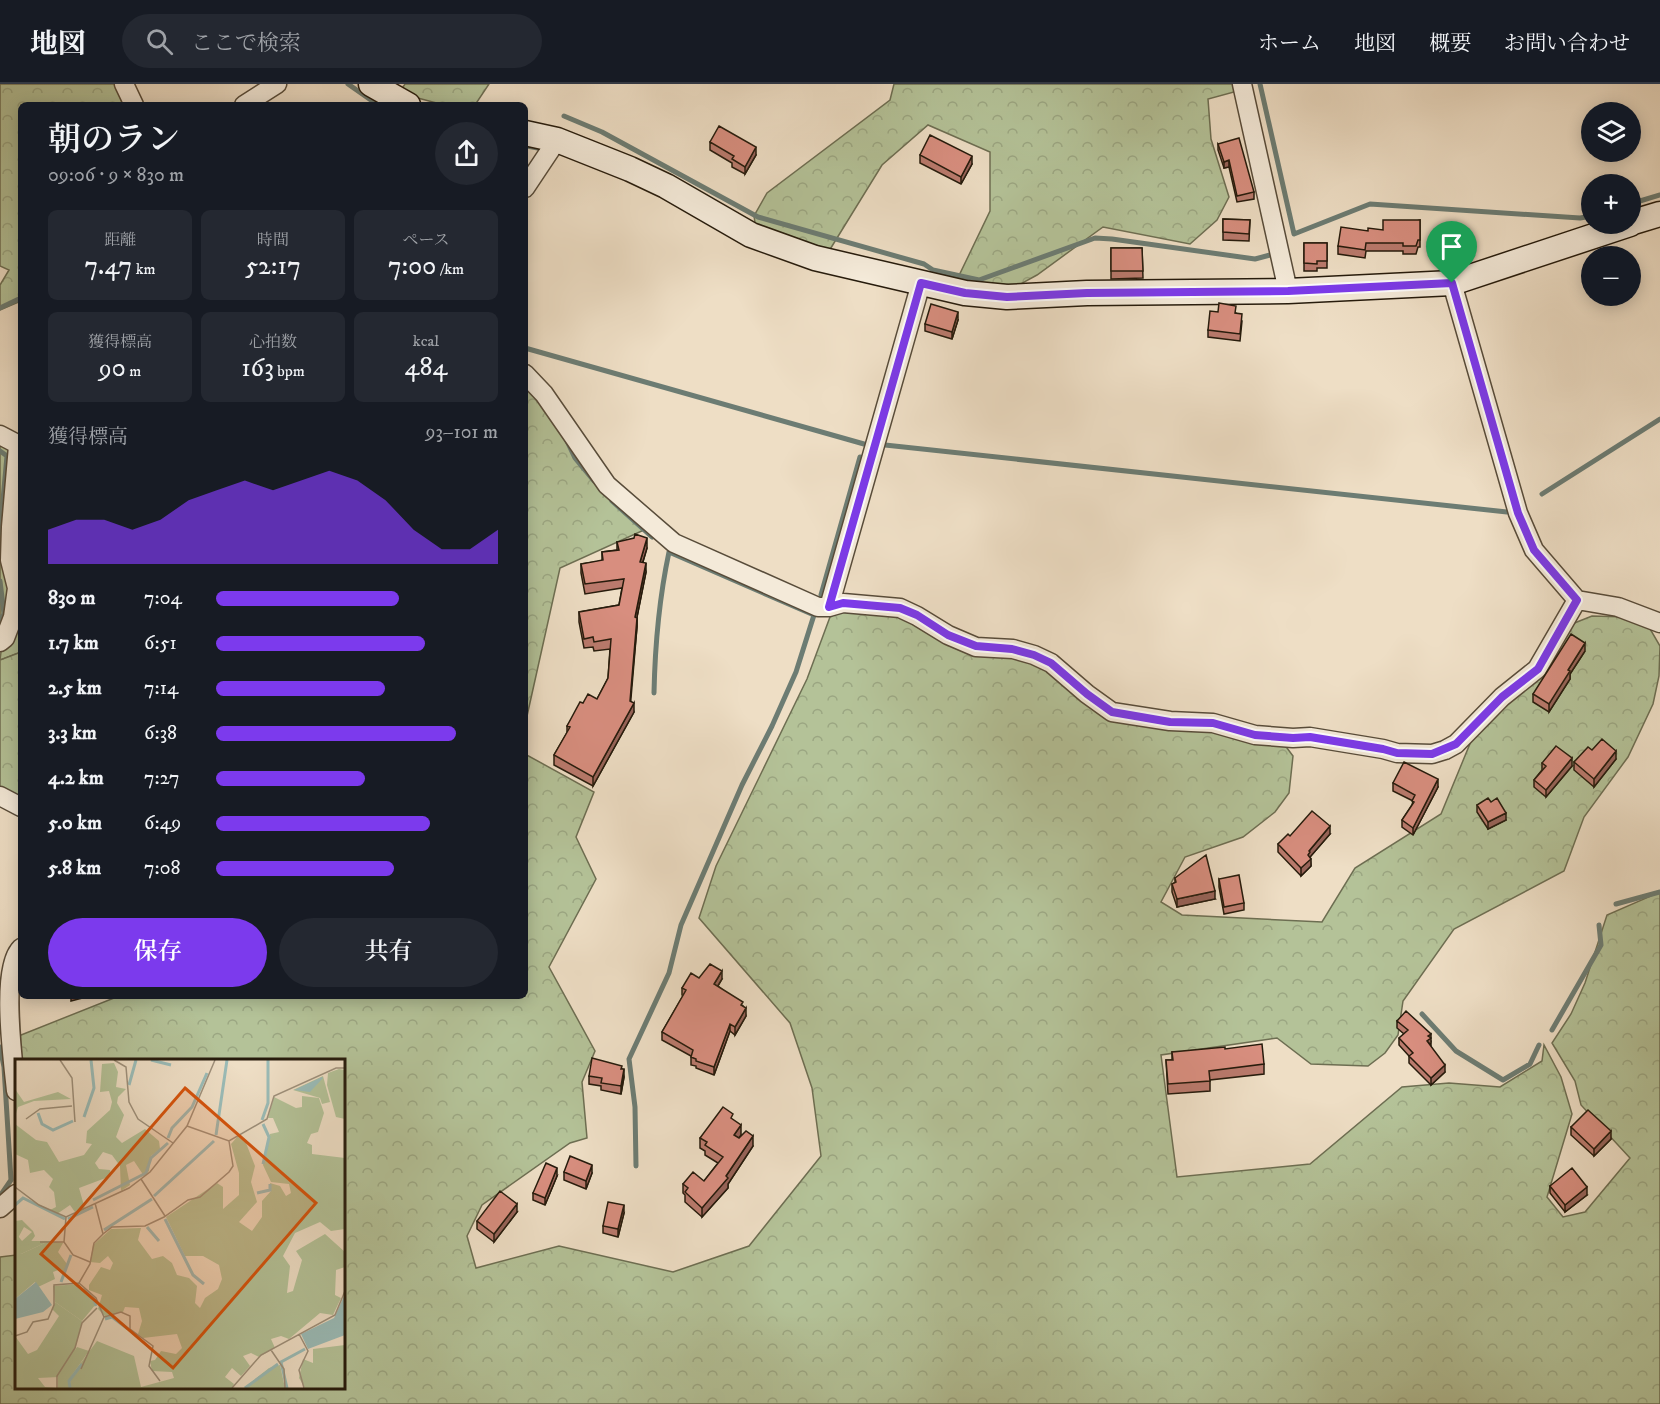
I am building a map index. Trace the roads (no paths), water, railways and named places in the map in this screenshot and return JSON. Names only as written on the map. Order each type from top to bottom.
[{"type":"street","points":[[124,84],[133,102]]},
{"type":"street","points":[[249,102],[277,84]]},
{"type":"street","points":[[371,84],[403,102]]},
{"type":"street","points":[[1242,84],[1288,291]]},
{"type":"street","points":[[528,134],[557,140],[630,169],[666,186],[751,235],[815,258],[965,293],[1007,297],[1087,293],[1288,291],[1452,283],[1597,234]]},
{"type":"street","points":[[528,184],[557,140]]},
{"type":"street","points":[[1641,220],[1660,214]]},
{"type":"street","points":[[829,607],[921,283]]},
{"type":"street","points":[[1452,283],[1518,513],[1534,550],[1577,600],[1618,607],[1660,623]]},
{"type":"street","points":[[528,378],[544,394],[607,485],[674,543],[818,607],[843,603],[900,608],[917,615],[948,635],[976,646],[1012,649],[1034,655],[1051,663],[1112,712],[1170,722],[1213,723],[1255,735],[1310,737],[1397,753],[1432,754],[1456,744],[1502,697],[1538,669],[1577,600]]},
{"type":"street","points":[[0,435],[18,445]]},
{"type":"street","points":[[0,642],[5,638],[13,617],[17,588],[10,560],[10,538],[18,464]]},
{"type":"street","points":[[0,796],[18,805]]},
{"type":"street","points":[[15,1083],[6,1010],[9,965],[18,951]]},
{"type":"street","points":[[0,1208],[15,1195]]},
{"type":"waterway","points":[[348,84],[374,102]]},
{"type":"waterway","points":[[1260,84],[1294,234],[1370,204],[1581,218]]},
{"type":"waterway","points":[[564,116],[602,132],[758,217],[924,264],[933,270],[979,280],[1095,238],[1255,259],[1270,255]]},
{"type":"waterway","points":[[528,146],[543,149],[541,152]]},
{"type":"waterway","points":[[1641,201],[1660,195]]},
{"type":"waterway","points":[[0,308],[18,299]]},
{"type":"waterway","points":[[528,349],[864,444]]},
{"type":"waterway","points":[[1542,494],[1660,419]]},
{"type":"waterway","points":[[567,441],[575,458],[594,481]]},
{"type":"waterway","points":[[885,445],[1507,512]]},
{"type":"waterway","points":[[0,451],[7,456],[0,533]]},
{"type":"waterway","points":[[821,595],[860,457]]},
{"type":"waterway","points":[[612,501],[652,537]]},
{"type":"waterway","points":[[636,1166],[635,1107],[629,1059],[669,973],[681,925],[742,785],[796,672],[814,615],[669,552],[658,622],[654,693]]},
{"type":"waterway","points":[[0,581],[4,614],[0,620]]},
{"type":"waterway","points":[[1616,904],[1660,892]]},
{"type":"waterway","points":[[1552,1030],[1601,945],[1599,925]]},
{"type":"waterway","points":[[1422,1014],[1456,1051],[1503,1080],[1530,1064],[1539,1045]]},
{"type":"waterway","points":[[0,1047],[4,1067],[11,1180],[0,1196]]}]
